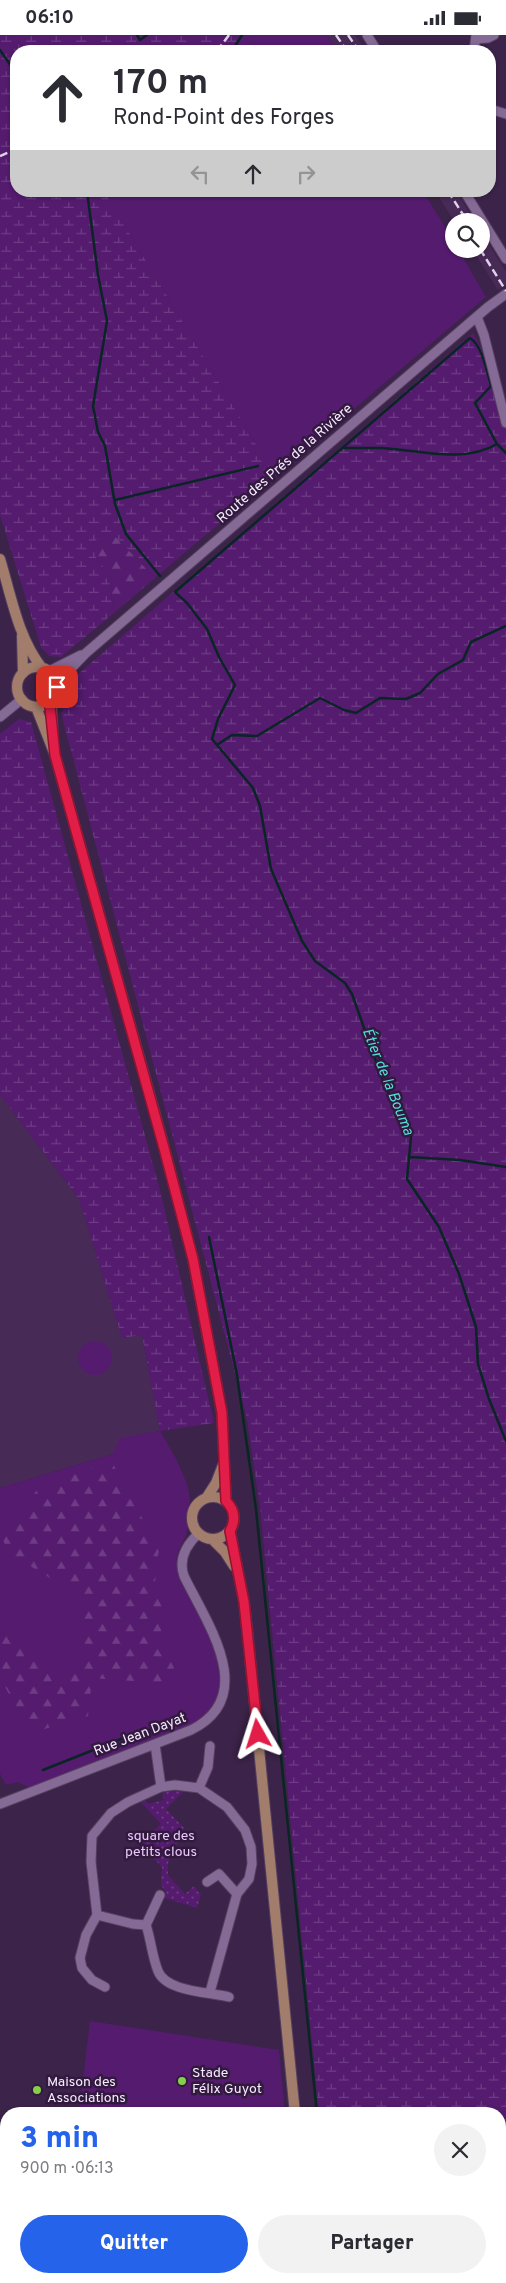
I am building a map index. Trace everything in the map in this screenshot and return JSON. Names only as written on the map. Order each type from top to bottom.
[{"type":"main road","points":[[0,559],[21,630],[35,659],[57,683],[57,691],[51,701],[44,706],[36,707],[22,699],[17,686],[23,673],[21,630]]},
{"type":"main road","points":[[23,673],[32,668],[45,669]]},
{"type":"main road","points":[[51,701],[55,755]]},
{"type":"main road","points":[[36,707],[55,755],[165,1150],[193,1259],[222,1413],[226,1501]]},
{"type":"main road","points":[[224,1464],[216,1483],[207,1497],[197,1503],[192,1513],[193,1523],[199,1533],[212,1539],[225,1552],[236,1569]]},
{"type":"main road","points":[[207,1497],[218,1497],[226,1501],[234,1513],[234,1522],[230,1531],[223,1537],[212,1539]]},
{"type":"main road","points":[[230,1531],[244,1602],[248,1637],[295,2107]]},
{"type":"street","points":[[476,37],[488,38],[494,35]]},
{"type":"street","points":[[468,197],[506,259]]},
{"type":"street","name":"Route des Prés de la Rivière","points":[[57,683],[86,653],[504,295]]},
{"type":"street","points":[[477,317],[484,335],[506,423]]},
{"type":"street","name":"Route des Prés de la Rivière","points":[[45,669],[86,653]]},
{"type":"street","points":[[0,717],[22,699]]},
{"type":"street","name":"Rue Jean Dayat","points":[[0,1804],[155,1744],[203,1723],[219,1705],[225,1688],[226,1675],[223,1658],[182,1571],[184,1553],[199,1533]]},
{"type":"street","points":[[155,1744],[161,1787]]},
{"type":"street","points":[[199,1788],[208,1767],[210,1746]]},
{"type":"street","points":[[105,1987],[92,1979],[82,1968],[80,1959],[86,1935],[97,1915],[91,1862],[92,1835],[111,1813],[128,1802],[161,1787],[176,1785],[199,1788],[227,1807],[245,1830],[251,1847],[252,1864],[249,1879],[237,1894],[210,1993]]},
{"type":"street","points":[[207,1882],[218,1874],[237,1894]]},
{"type":"street","points":[[160,1895],[146,1925],[158,1973],[171,1985],[190,1991],[229,1997]]},
{"type":"street","points":[[97,1915],[146,1925]]},
{"type":"shaded area","points":[[327,35],[355,35],[362,45],[334,45]]},
{"type":"shaded area","points":[[439,197],[460,197],[469,213],[449,213]]},
{"type":"shaded area","points":[[490,246],[506,272],[506,284],[498,290],[478,258],[490,258]]},
{"type":"shaded area","points":[[0,1095],[79,1199],[122,1338],[142,1335],[160,1431],[142,1435],[113,1454],[0,1488]]},
{"type":"green space","points":[[0,35],[252,35],[250,45],[10,45],[10,197],[108,197],[275,476],[155,578],[116,537],[104,535],[96,540],[96,557],[108,574],[114,613],[61,657],[49,656],[41,647],[0,515]]},
{"type":"green space","points":[[252,35],[327,35],[334,45],[250,45]]},
{"type":"green space","points":[[108,197],[427,197],[445,227],[445,258],[463,258],[486,297],[275,476]]},
{"type":"green space","points":[[473,333],[484,353],[506,430],[506,2107],[318,2107],[260,1508],[247,1419],[61,713],[74,691],[76,676]]},
{"type":"green space","points":[[104,535],[115,536],[155,578],[114,613],[108,574],[96,557],[96,540]]},
{"type":"green space","points":[[19,719],[31,722],[160,1190],[214,1423],[160,1431],[142,1335],[122,1338],[79,1199],[0,1095],[0,734]]},
{"type":"green space","points":[[95,1341],[107,1346],[112,1358],[107,1370],[95,1375],[83,1370],[78,1358],[83,1346]]},
{"type":"green space","points":[[160,1431],[181,1470],[190,1497],[187,1531],[177,1554],[177,1563],[181,1580],[218,1653],[222,1672],[221,1690],[213,1707],[193,1725],[30,1788],[18,1782],[6,1785],[0,1774],[0,1488],[113,1454],[120,1438]]},
{"type":"green space","points":[[112,1462],[159,1549],[154,1590],[163,1609],[160,1640],[174,1668],[162,1683],[92,1678],[88,1716],[31,1733],[0,1678],[0,1623],[59,1680],[85,1660],[83,1598],[9,1553],[1,1536],[40,1486]]},
{"type":"green space","name":"square des petits clous","points":[[184,1791],[166,1809],[184,1828],[168,1863],[168,1875],[185,1894],[194,1886],[201,1895],[197,1908],[165,1898],[166,1892],[161,1885],[162,1867],[140,1844],[161,1824],[140,1801],[145,1800],[147,1804],[164,1800],[162,1793]]},
{"type":"green space","name":"Stade Félix Guyot","points":[[90,2021],[279,2050],[284,2107],[80,2107]]},
{"type":"waterway","points":[[137,35],[140,40],[147,35]]},
{"type":"waterway","points":[[236,45],[242,35]]},
{"type":"waterway","name":"Étier de la Bouma","points":[[0,50],[10,64]]},
{"type":"waterway","name":"Étier de la Bouma","points":[[88,197],[98,275],[107,321],[93,406],[98,432],[105,446],[115,504],[126,534],[160,576]]},
{"type":"waterway","name":"Étier de la Bouma","points":[[506,453],[497,444],[475,403],[491,386],[478,346],[470,338],[175,592],[187,603],[207,629],[219,657],[235,685],[218,719],[212,739],[253,788],[260,806],[271,869],[302,941],[315,961],[345,983],[352,994],[384,1084],[411,1137],[407,1179],[439,1227],[459,1274],[476,1327],[478,1364],[489,1399],[506,1441]]},
{"type":"waterway","points":[[343,448],[382,448],[455,455],[484,450],[497,444]]},
{"type":"waterway","points":[[115,500],[258,466]]},
{"type":"waterway","points":[[217,745],[232,735],[257,736],[320,698],[344,710],[356,713],[380,698],[406,699],[420,693],[438,674],[463,660],[471,642],[506,626]]},
{"type":"waterway","points":[[410,1157],[460,1160],[506,1167]]},
{"type":"waterway","points":[[209,1237],[237,1375],[256,1509],[316,2107]]},
{"type":"waterway","points":[[43,1770],[126,1737],[177,1722]]},
{"type":"railway","points":[[222,45],[229,35]]},
{"type":"railway","points":[[336,35],[343,45]]},
{"type":"railway","points":[[348,35],[355,45]]},
{"type":"railway","points":[[0,156],[10,152]]},
{"type":"railway","points":[[452,197],[462,213]]},
{"type":"railway","points":[[486,258],[506,291]]},
{"type":"place","name":"Stade Félix Guyot","points":[[182,2081]]},
{"type":"place","name":"Maison des Associations","points":[[37,2090]]},
{"type":"route","points":[[57,687],[56,695],[51,701],[50,707],[55,755],[177,1195],[193,1259],[209,1338],[222,1413],[226,1501],[234,1513],[234,1522],[230,1531],[244,1602],[258,1734]]}]
